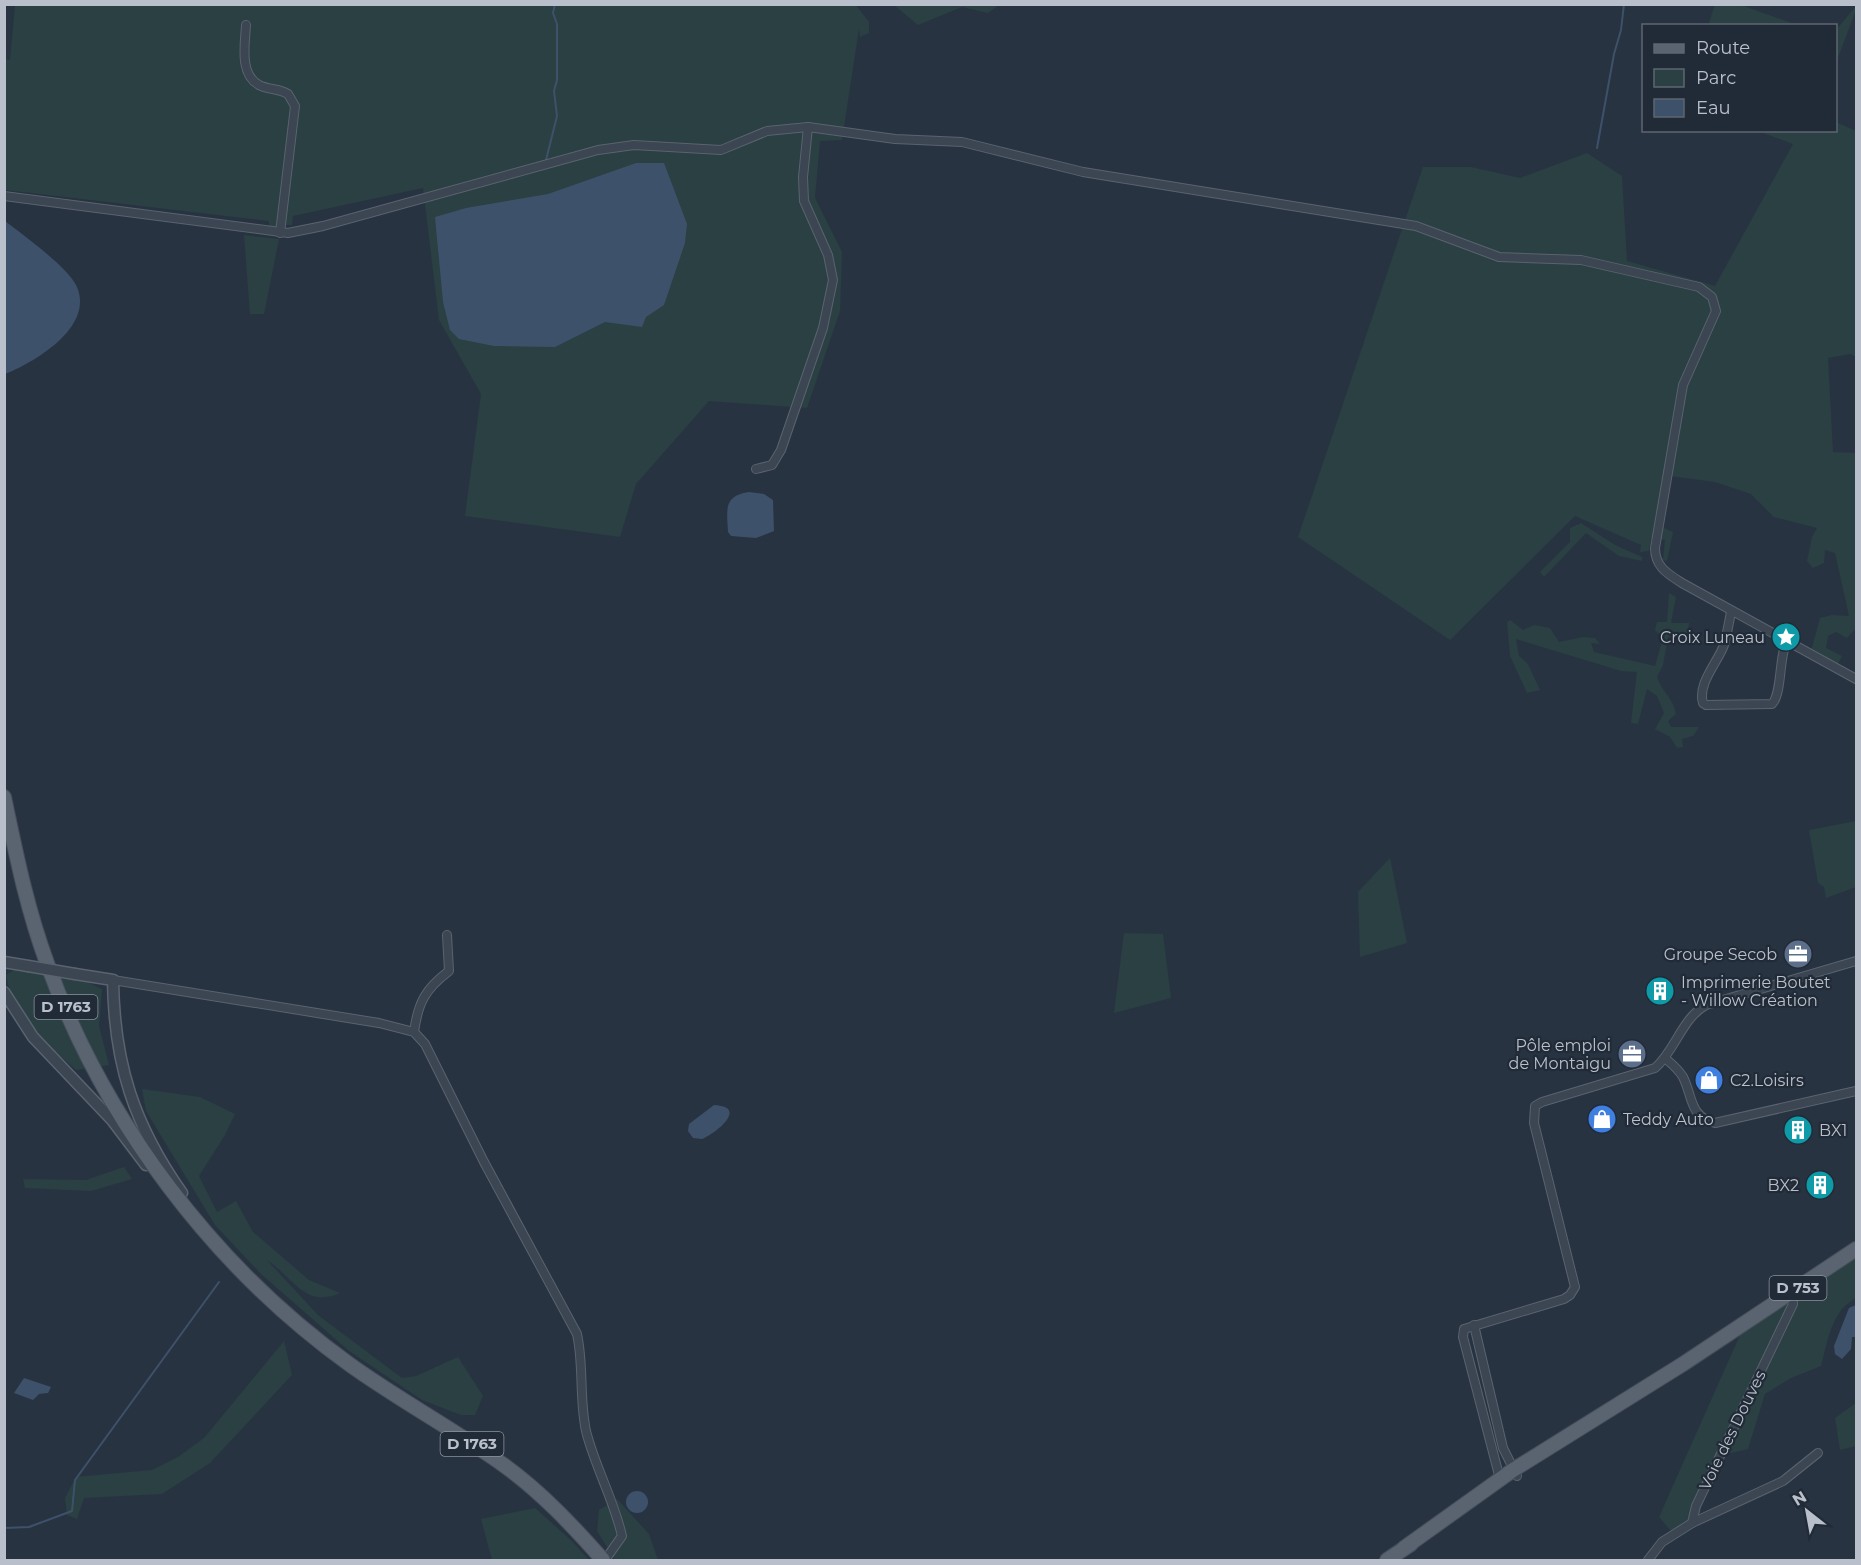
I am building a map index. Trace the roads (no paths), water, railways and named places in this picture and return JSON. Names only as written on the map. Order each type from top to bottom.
[{"type":"main road","name":"D 1763","points":[[4,797],[20,876],[52,976],[105,1087],[144,1151],[176,1196],[240,1270],[325,1346],[394,1395],[505,1466],[544,1497],[604,1560]]},
{"type":"main road","name":"D 753","points":[[1404,1548],[1792,1288],[1857,1241]]},
{"type":"main road","name":"D 753","points":[[1792,1288],[1857,1249]]},
{"type":"main road","name":"D 753","points":[[1387,1560],[1500,1479],[1515,1473]]},
{"type":"street","points":[[246,26],[244,52],[250,75],[257,84],[288,94],[295,106],[280,233]]},
{"type":"street","points":[[756,469],[772,465],[782,450],[824,328],[834,280],[828,255],[804,201],[803,177],[808,127]]},
{"type":"street","points":[[4,196],[280,233],[323,226],[546,164],[624,145],[721,150],[767,131],[808,127],[895,139],[962,142],[1083,172],[1416,225],[1499,257],[1581,260],[1699,287],[1712,297],[1716,311],[1683,386],[1655,554],[1658,564],[1672,577],[1731,612],[1857,679]]},
{"type":"street","points":[[1731,612],[1724,645],[1711,668],[1702,693],[1703,703],[1706,705],[1772,704],[1777,696],[1782,651],[1786,643]]},
{"type":"street","points":[[414,1032],[420,1001],[429,988],[449,971],[447,935]]},
{"type":"street","points":[[1500,1479],[1463,1337],[1464,1329],[1564,1299],[1575,1287],[1534,1123],[1535,1106],[1648,1071],[1666,1059],[1698,1009],[1857,961]]},
{"type":"street","points":[[4,962],[379,1023],[414,1032],[428,1049],[484,1161],[573,1324],[581,1350],[581,1403],[587,1434],[617,1512],[622,1536],[604,1560]]},
{"type":"street","points":[[113,980],[117,1043],[124,1078],[144,1133],[186,1200],[188,1210]]},
{"type":"street","points":[[4,992],[33,1037],[112,1120],[167,1192],[176,1196]]},
{"type":"street","points":[[1666,1059],[1682,1075],[1694,1110],[1703,1118],[1715,1123],[1857,1090]]},
{"type":"street","name":"Voie des Douves","points":[[1692,1523],[1696,1506],[1792,1304],[1792,1288]]},
{"type":"street","points":[[1474,1325],[1503,1448],[1515,1473]]},
{"type":"street","points":[[1648,1560],[1662,1542],[1692,1523],[1774,1486],[1799,1470],[1818,1453]]},
{"type":"water","points":[[636,163],[664,163],[687,224],[685,243],[664,305],[646,317],[642,327],[605,322],[555,347],[494,346],[459,339],[450,330],[443,302],[435,217],[466,208],[548,194]]},
{"type":"water","points":[[5,221],[65,271],[77,287],[80,302],[77,316],[70,329],[59,341],[31,361],[5,374]]},
{"type":"water","points":[[749,492],[764,494],[773,500],[774,531],[756,538],[731,536],[728,532],[728,505],[735,497]]},
{"type":"water","points":[[714,1105],[729,1110],[726,1120],[708,1136],[702,1139],[693,1138],[688,1131],[689,1124]]},
{"type":"water","points":[[1856,1305],[1856,1337],[1852,1337],[1851,1349],[1842,1359],[1835,1354],[1834,1346],[1849,1308]]},
{"type":"water","points":[[24,1378],[51,1387],[48,1393],[39,1394],[33,1400],[14,1393]]},
{"type":"water","points":[[637,1491],[645,1494],[648,1502],[645,1510],[637,1513],[629,1510],[626,1502],[629,1494]]},
{"type":"waterway","points":[[546,160],[557,116],[554,91],[557,80],[557,24],[553,13],[555,4]]},
{"type":"waterway","points":[[1597,148],[1614,54],[1621,30],[1624,4]]},
{"type":"waterway","points":[[4,1528],[29,1527],[72,1511],[75,1480],[219,1282]]},
{"type":"place","name":"Croix Luneau","points":[[1786,637]]},
{"type":"place","name":"Groupe Secob","points":[[1798,954]]},
{"type":"place","name":"Imprimerie Boutet - Willow Création","points":[[1660,991]]},
{"type":"place","name":"Pôle emploi de Montaigu","points":[[1632,1054]]},
{"type":"place","name":"C2.Loisirs","points":[[1709,1080]]},
{"type":"place","name":"Teddy Auto","points":[[1602,1119]]},
{"type":"place","name":"BX1","points":[[1798,1130]]},
{"type":"place","name":"BX2","points":[[1820,1185]]}]
